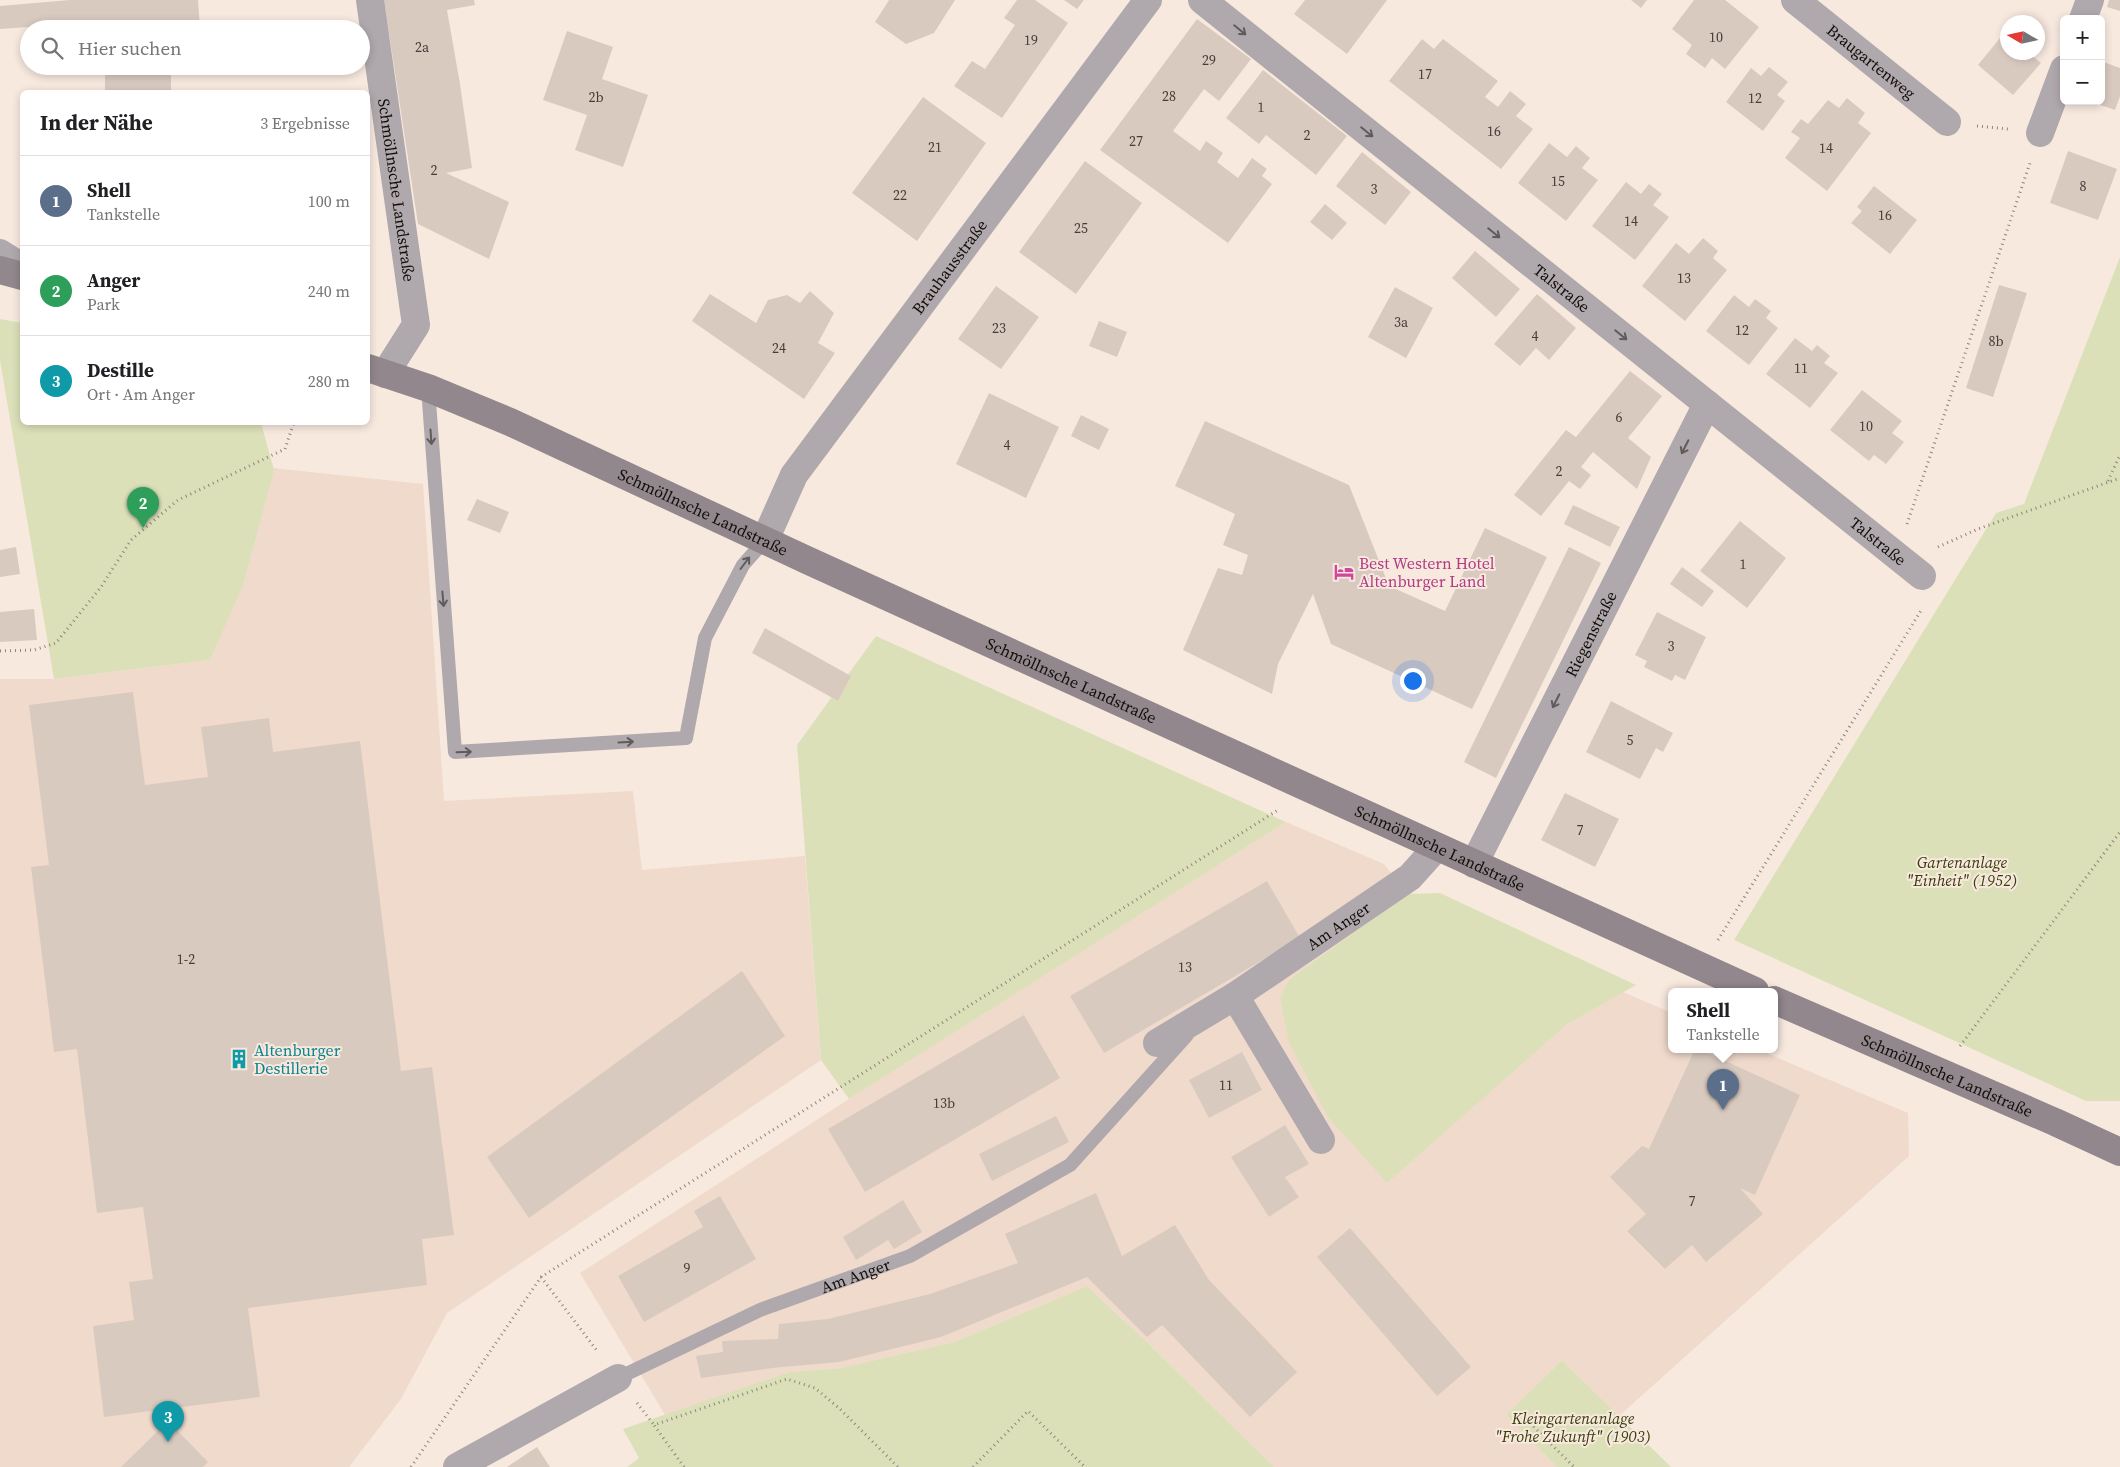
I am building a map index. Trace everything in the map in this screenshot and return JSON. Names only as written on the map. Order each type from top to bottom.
[{"type":"main road","points":[[0,270],[20,275]]},
{"type":"main road","name":"Schmöllnsche Landstraße","points":[[376,371],[428,388],[510,422],[1748,988]]},
{"type":"main road","name":"Schmöllnsche Landstraße","points":[[1778,1002],[2120,1152]]},
{"type":"street","name":"Schmöllnsche Landstraße","points":[[370,0],[416,324],[376,371]]},
{"type":"street","name":"Brauhausstraße","points":[[765,540],[794,474],[1148,0]]},
{"type":"street","name":"Talstraße","points":[[1202,0],[1922,576]]},
{"type":"street","name":"Braugartenweg","points":[[1795,0],[1947,122]]},
{"type":"street","points":[[2084,15],[2090,0]]},
{"type":"street","points":[[2040,133],[2060,80]]},
{"type":"street","points":[[0,253],[20,266]]},
{"type":"street","name":"Riegenstraße","points":[[1474,864],[1707,404]]},
{"type":"street","name":"Am Anger","points":[[1157,1043],[1235,996],[1410,877],[1437,847]]},
{"type":"street","points":[[1235,996],[1321,1140]]},
{"type":"street","name":"Am Anger","points":[[458,1467],[618,1378]]},
{"type":"lane","points":[[428,388],[456,752],[686,738],[705,638],[743,565],[765,540]]},
{"type":"lane","name":"Am Anger","points":[[618,1378],[760,1310],[910,1256],[1070,1165],[1204,1015]]},
{"type":"path","points":[[1947,122],[2040,133]]},
{"type":"path","points":[[0,651],[34,650],[56,643],[101,587],[131,540],[178,500],[285,449],[293,425]]},
{"type":"path","points":[[2107,482],[2120,455]]},
{"type":"path","points":[[1922,576],[1939,545],[2120,478]]},
{"type":"path","points":[[411,1467],[541,1277],[1311,789]]},
{"type":"path","points":[[1941,1072],[2120,832]]},
{"type":"path","points":[[541,1277],[618,1378]]},
{"type":"path","points":[[684,1467],[654,1425],[786,1379],[815,1388],[840,1409],[898,1467]]},
{"type":"path","points":[[973,1467],[1028,1411],[1085,1467]]},
{"type":"path","points":[[1530,1423],[1574,1467]]},
{"type":"shaded area","points":[[273,468],[423,484],[444,801],[633,791],[642,870],[805,856],[821,1060],[447,1313],[401,1399],[349,1467],[0,1467],[0,679],[54,679],[210,660]]},
{"type":"shaded area","points":[[1286,822],[1384,864],[1407,894],[1566,1025],[1623,992],[1668,1011],[1668,1053],[1766,1053],[1908,1113],[1909,1156],[1619,1416],[1562,1360],[1506,1415],[1557,1467],[1274,1467],[1087,1286],[954,1342],[840,1368],[789,1372],[665,1415],[580,1273],[990,1008]]},
{"type":"green space","name":"Gartenanlage \"Einheit\" (1952)","points":[[2120,257],[2120,1101],[2086,1101],[1734,940],[1996,513],[2024,504]]},
{"type":"green space","points":[[0,319],[20,323],[20,425],[262,425],[274,470],[243,585],[210,660],[54,679],[0,360]]},
{"type":"green space","points":[[876,636],[1286,822],[849,1099],[821,1060],[797,745]]},
{"type":"green space","points":[[1440,893],[1636,985],[1566,1025],[1387,1183],[1328,1117],[1289,1043],[1280,998],[1289,980],[1407,894]]},
{"type":"green space","points":[[1087,1286],[1274,1467],[627,1467],[639,1458],[623,1429],[789,1372],[840,1368],[954,1342]]},
{"type":"green space","name":"Kleingartenanlage \"Frohe Zukunft\" (1903)","points":[[1562,1360],[1671,1467],[1557,1467],[1506,1415]]},
{"type":"building","points":[[70,0],[198,0],[199,20],[20,20],[20,28],[0,29],[0,6]]},
{"type":"building","points":[[384,0],[474,0],[475,5],[447,10],[472,168],[446,173],[509,202],[489,259],[418,224]]},
{"type":"building","points":[[889,0],[955,0],[934,33],[906,44],[875,22]]},
{"type":"building","points":[[1017,0],[1035,0],[1068,23],[1002,118],[954,86],[972,61],[985,69],[1015,25],[1004,18]]},
{"type":"building","points":[[1064,0],[1084,0],[1077,9]]},
{"type":"building","points":[[1305,0],[1387,0],[1347,54],[1294,14]]},
{"type":"building","points":[[1631,0],[1647,0],[1641,8]]},
{"type":"building","points":[[1694,0],[1725,0],[1759,27],[1725,69],[1712,58],[1705,68],[1686,54],[1692,45],[1672,29]]},
{"type":"building","points":[[2109,0],[2120,0],[2120,11],[2107,7]]},
{"type":"building","points":[[1197,19],[1251,59],[1219,101],[1204,89],[1173,131],[1200,151],[1206,141],[1223,153],[1217,162],[1238,178],[1252,158],[1267,169],[1262,176],[1272,184],[1228,243],[1100,150]]},
{"type":"building","points":[[567,31],[613,47],[602,79],[648,95],[623,167],[575,150],[587,115],[543,100]]},
{"type":"building","points":[[2000,38],[2000,60],[2037,60],[2041,63],[2013,95],[1978,65]]},
{"type":"building","points":[[1422,39],[1434,49],[1443,39],[1498,81],[1485,97],[1498,107],[1510,91],[1526,104],[1516,116],[1533,129],[1501,169],[1389,81]]},
{"type":"building","points":[[2105,62],[2120,68],[2120,96],[2115,110],[2101,105],[2105,105]]},
{"type":"building","points":[[1769,67],[1788,82],[1777,95],[1785,101],[1763,131],[1726,102],[1751,68],[1761,76]]},
{"type":"building","points":[[1263,70],[1347,136],[1316,175],[1266,135],[1259,144],[1226,118]]},
{"type":"building","points":[[105,75],[171,75],[171,90],[105,90]]},
{"type":"building","points":[[923,97],[986,143],[917,241],[852,193]]},
{"type":"building","points":[[1847,98],[1865,113],[1858,123],[1871,133],[1827,191],[1785,158],[1800,138],[1791,132],[1801,119],[1808,124],[1828,100],[1839,108]]},
{"type":"building","points":[[1549,143],[1567,157],[1576,146],[1590,158],[1582,168],[1598,180],[1566,221],[1518,183]]},
{"type":"building","points":[[2068,151],[2117,169],[2098,220],[2050,203]]},
{"type":"building","points":[[1362,152],[1411,192],[1385,225],[1336,186]]},
{"type":"building","points":[[1085,161],[1142,203],[1076,294],[1019,252]]},
{"type":"building","points":[[1626,182],[1641,194],[1649,184],[1662,194],[1653,205],[1669,217],[1635,260],[1592,226]]},
{"type":"building","points":[[1874,186],[1917,220],[1890,254],[1851,223],[1862,211],[1857,207]]},
{"type":"building","points":[[1325,204],[1347,223],[1332,240],[1310,222]]},
{"type":"building","points":[[1703,238],[1718,251],[1713,258],[1727,270],[1685,321],[1642,286],[1676,243],[1689,254]]},
{"type":"building","points":[[1475,251],[1520,289],[1496,317],[1452,278]]},
{"type":"building","points":[[1999,285],[2027,293],[1993,397],[1966,388]]},
{"type":"building","points":[[996,286],[1039,317],[1001,369],[958,339]]},
{"type":"building","points":[[1395,287],[1433,308],[1406,358],[1368,337]]},
{"type":"building","points":[[810,291],[834,313],[818,343],[835,353],[804,399],[692,321],[710,294],[756,323],[768,300],[787,295],[800,303]]},
{"type":"building","points":[[1537,294],[1576,328],[1549,360],[1536,348],[1520,366],[1494,344]]},
{"type":"building","points":[[1734,295],[1749,307],[1755,299],[1771,311],[1766,318],[1778,328],[1749,365],[1706,331]]},
{"type":"building","points":[[1099,321],[1127,332],[1117,357],[1089,346]]},
{"type":"building","points":[[1795,338],[1812,351],[1817,345],[1830,356],[1824,363],[1838,373],[1810,408],[1766,374]]},
{"type":"building","points":[[1630,371],[1662,396],[1628,438],[1651,457],[1637,489],[1593,452],[1581,467],[1591,475],[1580,489],[1569,481],[1541,516],[1514,495],[1566,430],[1576,437]]},
{"type":"building","points":[[1862,390],[1902,421],[1892,433],[1904,442],[1886,464],[1874,455],[1869,461],[1830,430]]},
{"type":"building","points":[[989,393],[1059,427],[1026,498],[956,464]]},
{"type":"building","points":[[1081,415],[1109,429],[1099,450],[1071,436]]},
{"type":"building","name":"Best Western Hotel Altenburger Land","points":[[1205,421],[1349,485],[1389,586],[1445,611],[1485,528],[1547,557],[1472,709],[1331,644],[1313,594],[1278,664],[1272,694],[1183,650],[1218,568],[1242,575],[1248,555],[1223,545],[1235,514],[1175,486]]},
{"type":"building","points":[[477,499],[509,512],[500,533],[467,520]]},
{"type":"building","points":[[1573,505],[1620,527],[1610,547],[1564,524]]},
{"type":"building","points":[[1740,521],[1786,558],[1747,608],[1700,571]]},
{"type":"building","points":[[16,547],[20,574],[0,577],[0,550]]},
{"type":"building","points":[[1569,547],[1601,563],[1496,778],[1464,762]]},
{"type":"building","points":[[1682,567],[1714,591],[1702,607],[1670,584]]},
{"type":"building","points":[[34,609],[37,640],[0,642],[0,612]]},
{"type":"building","points":[[1657,612],[1706,637],[1685,680],[1675,675],[1672,681],[1644,667],[1647,661],[1635,655]]},
{"type":"building","points":[[765,628],[851,676],[838,701],[752,653]]},
{"type":"building","name":"Altenburger Destillerie","points":[[133,692],[145,785],[208,777],[201,727],[269,718],[273,752],[360,741],[401,1071],[432,1067],[454,1235],[422,1239],[427,1285],[248,1308],[260,1397],[104,1417],[93,1326],[134,1320],[129,1282],[153,1279],[143,1207],[97,1213],[77,1049],[54,1052],[31,867],[49,865],[29,705]]},
{"type":"building","points":[[1611,701],[1673,733],[1663,752],[1656,748],[1640,779],[1586,752]]},
{"type":"building","points":[[1565,793],[1619,819],[1595,867],[1541,840]]},
{"type":"building","points":[[1267,881],[1300,938],[1104,1053],[1070,996]]},
{"type":"building","points":[[742,971],[785,1036],[529,1218],[487,1157]]},
{"type":"building","points":[[1024,1015],[1060,1078],[865,1192],[828,1129]]},
{"type":"building","points":[[1242,1052],[1262,1090],[1209,1118],[1189,1080]]},
{"type":"building","points":[[1693,1053],[1708,1053],[1800,1095],[1755,1195],[1740,1188],[1763,1214],[1706,1262],[1692,1245],[1665,1269],[1627,1231],[1646,1214],[1610,1177],[1642,1146],[1649,1149]]},
{"type":"building","points":[[1056,1116],[1069,1142],[992,1181],[979,1154]]},
{"type":"building","points":[[1285,1125],[1309,1164],[1285,1177],[1299,1197],[1269,1217],[1231,1157]]},
{"type":"building","points":[[1096,1193],[1122,1256],[1175,1225],[1209,1280],[1297,1372],[1250,1417],[1162,1325],[1147,1337],[1087,1277],[941,1337],[839,1362],[772,1368],[701,1378],[696,1356],[723,1352],[722,1341],[778,1339],[779,1324],[828,1319],[930,1294],[1018,1263],[1005,1234]]},
{"type":"building","points":[[720,1196],[756,1259],[644,1322],[618,1276],[703,1227],[694,1211]]},
{"type":"building","points":[[903,1200],[922,1232],[894,1249],[888,1240],[856,1260],[843,1237]]},
{"type":"building","points":[[1350,1228],[1471,1367],[1437,1396],[1317,1257]]},
{"type":"building","points":[[168,1421],[208,1462],[203,1467],[121,1467]]},
{"type":"building","points":[[537,1447],[550,1467],[507,1467]]},
{"type":"place","name":"Anger","points":[[143,528]]},
{"type":"place","name":"Best Western Hotel Altenburger Land","points":[[1344,572]]},
{"type":"place","name":"Altenburger Destillerie","points":[[239,1059]]},
{"type":"place","name":"Shell","points":[[1723,1110]]},
{"type":"place","name":"Destille","points":[[168,1442]]}]
